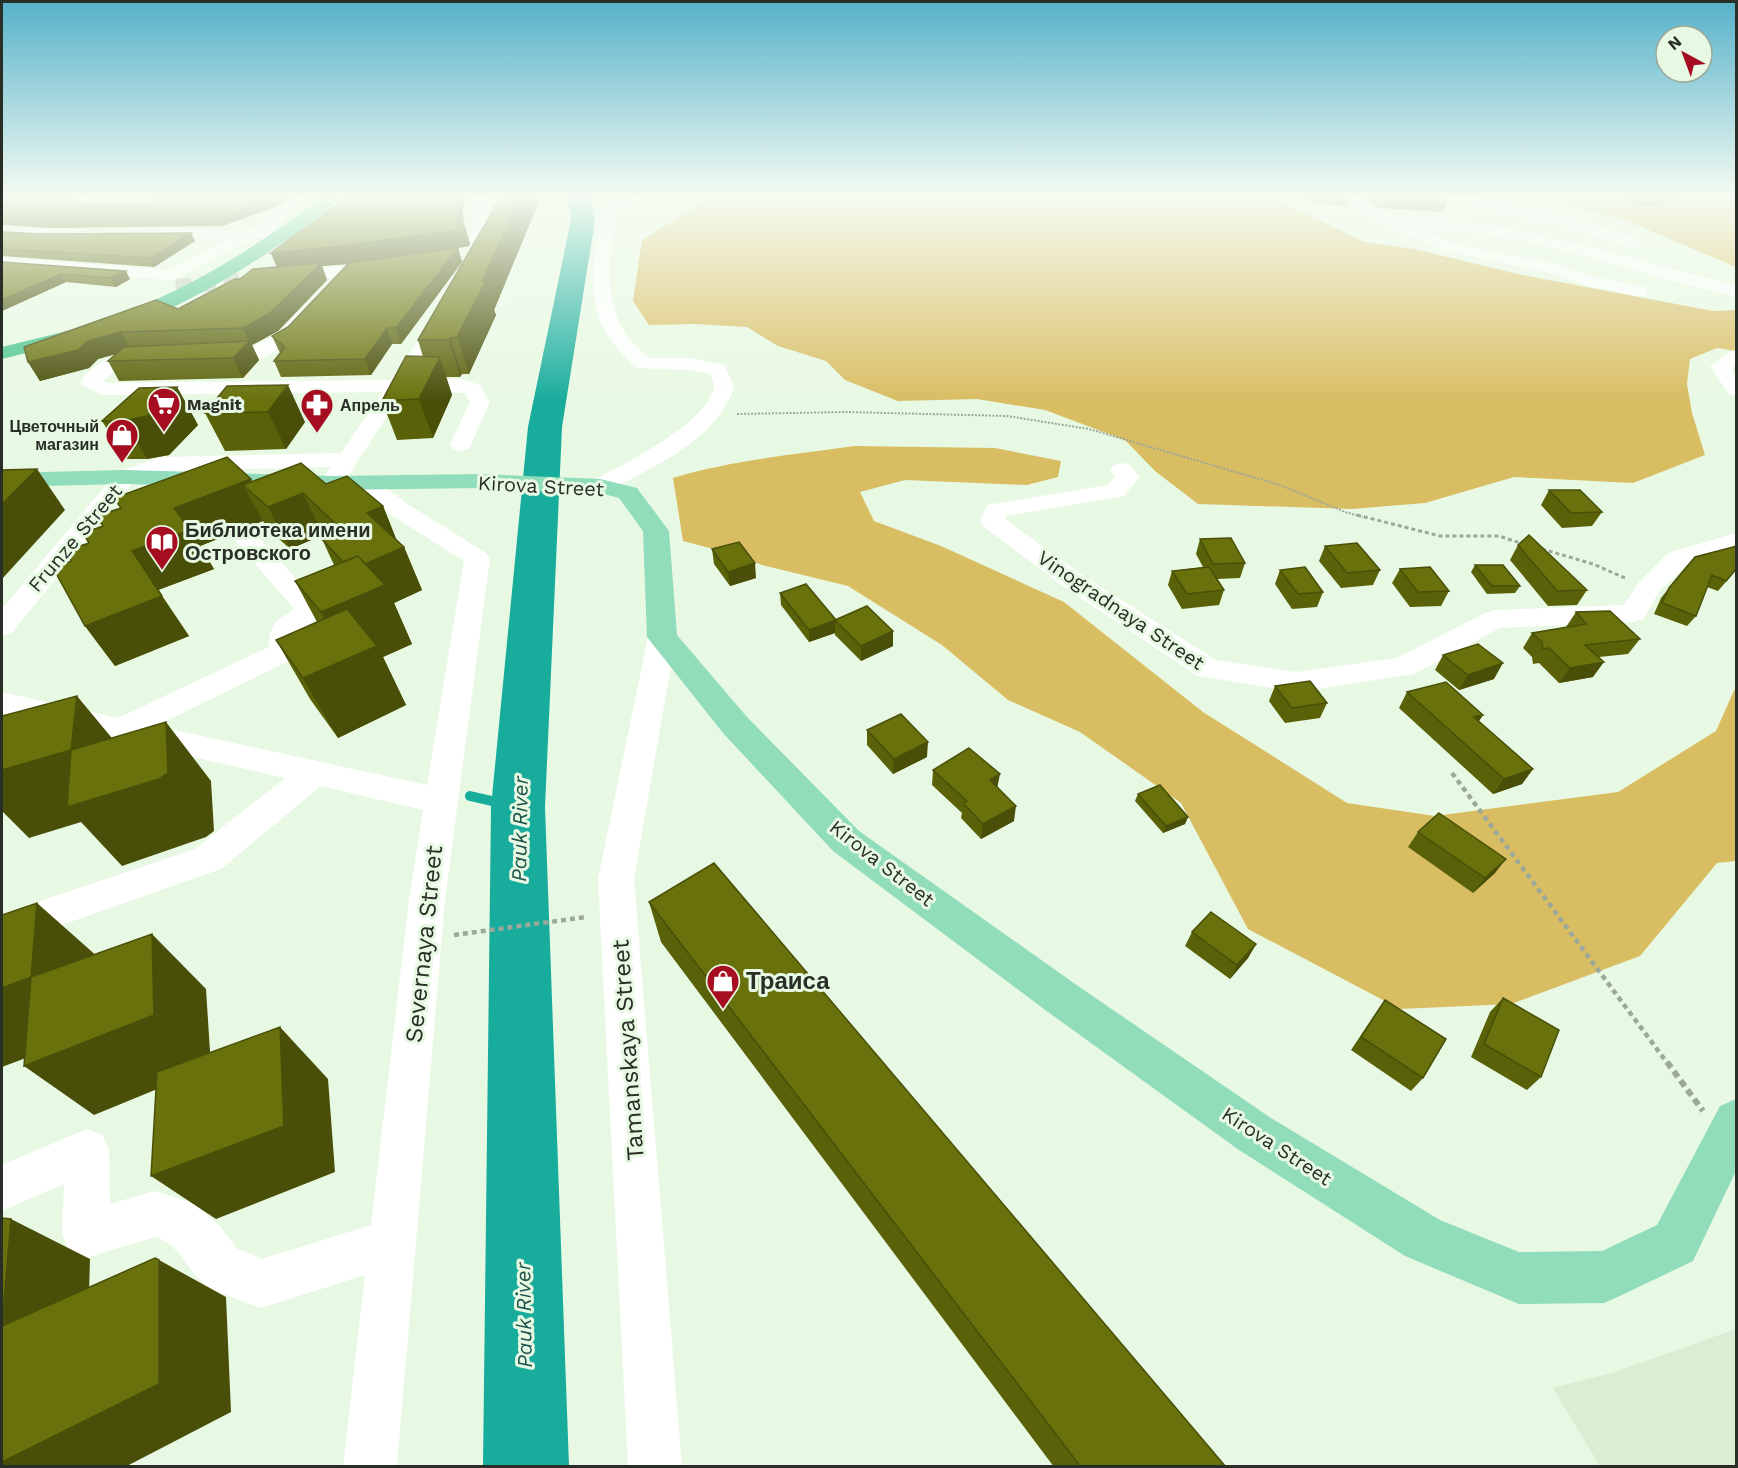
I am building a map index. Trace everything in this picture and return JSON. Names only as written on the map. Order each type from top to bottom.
[{"type":"highway","points":[[102,326],[196,289],[241,264]]},
{"type":"highway","points":[[2,353],[82,332]]},
{"type":"main road","name":"Kirova Street","points":[[2,480],[348,475],[600,486],[628,493],[656,531],[662,637],[735,725],[846,841],[1063,999],[1255,1134],[1423,1238],[1519,1278],[1605,1276],[1675,1243],[1731,1133]]},
{"type":"street","points":[[18,264],[174,281],[199,264]]},
{"type":"street","points":[[267,278],[348,271],[393,264]]},
{"type":"street","points":[[463,282],[472,264]]},
{"type":"street","points":[[600,486],[665,450],[692,429],[718,404],[724,386],[717,369],[690,364],[644,364],[631,352],[609,322],[603,264]]},
{"type":"street","points":[[1528,264],[1555,269],[1590,281],[1639,291]]},
{"type":"street","points":[[1634,264],[1737,291]]},
{"type":"street","points":[[1685,264],[1737,284]]},
{"type":"street","points":[[333,287],[348,271]]},
{"type":"street","points":[[348,475],[397,386],[452,301]]},
{"type":"street","points":[[200,356],[256,354],[286,337],[317,304]]},
{"type":"street","points":[[177,356],[132,358],[106,365],[90,382],[104,389],[461,385],[473,389],[480,402],[461,444]]},
{"type":"street","points":[[1737,356],[1720,367],[1737,390]]},
{"type":"street","name":"Vinogradnaya Street","points":[[1122,470],[1127,477],[1116,491],[996,510],[992,521],[1073,581],[1208,669],[1297,682],[1404,667],[1495,619],[1633,613],[1648,588],[1677,559],[1737,541]]},
{"type":"street","name":"Severnaya Street","points":[[348,475],[477,558],[427,900],[370,1467]]},
{"type":"street","name":"Frunze Street","points":[[4,621],[125,477]]},
{"type":"street","points":[[120,730],[283,652],[284,629],[310,610],[247,539]]},
{"type":"street","name":"Tamanskaya Street","points":[[655,1467],[616,879],[662,637]]},
{"type":"street","points":[[2,703],[441,801]]},
{"type":"street","points":[[2,930],[208,859],[315,773]]},
{"type":"street","points":[[2,1188],[87,1151],[86,1234],[155,1214],[177,1221],[202,1243],[219,1265],[261,1284],[393,1242]]},
{"type":"path","points":[[734,414],[847,412],[1007,416],[1089,429],[1280,485],[1345,512],[1440,536],[1499,536],[1593,564],[1648,588]]},
{"type":"path","points":[[1452,773],[1731,1133]]},
{"type":"path","points":[[450,936],[592,916]]},
{"type":"shaded area","points":[[639,264],[1474,264],[1713,311],[1736,310],[1736,351],[1717,348],[1690,359],[1687,384],[1692,413],[1705,455],[1633,483],[1514,477],[1425,503],[1352,509],[1198,504],[1155,471],[1125,440],[1045,410],[977,399],[898,401],[845,380],[826,361],[778,346],[747,327],[695,324],[649,325],[633,301]]},
{"type":"shaded area","points":[[854,446],[995,448],[1061,461],[1058,477],[1027,485],[905,480],[860,492],[874,521],[941,546],[1064,602],[1203,712],[1347,803],[1435,816],[1618,792],[1716,731],[1736,686],[1736,861],[1717,863],[1640,956],[1511,1004],[1400,1009],[1248,929],[1181,803],[1080,732],[1008,700],[942,645],[848,586],[762,565],[740,556],[683,541],[673,478],[740,462]]},
{"type":"shaded area","points":[[1736,1329],[1736,1466],[1600,1466],[1553,1388],[1615,1372]]},
{"type":"building","points":[[2,264],[126,271],[111,278],[61,274],[2,300]]},
{"type":"building","points":[[320,264],[270,313],[243,328],[121,332],[88,341],[78,350],[28,362],[24,347],[156,300],[178,309],[235,279],[240,279],[253,269]]},
{"type":"building","points":[[349,264],[446,264],[396,328],[387,328],[365,359],[274,361],[285,347],[272,336],[288,327]]},
{"type":"building","points":[[462,264],[490,264],[482,281],[486,281],[457,337],[449,340],[418,340]]},
{"type":"building","points":[[250,341],[233,358],[108,361],[124,347]]},
{"type":"building","points":[[406,356],[440,357],[419,399],[382,401]]},
{"type":"building","points":[[288,385],[268,412],[205,413],[227,386]]},
{"type":"building","points":[[177,387],[147,416],[124,421],[102,421],[139,388]]},
{"type":"building","points":[[227,457],[251,479],[174,508],[190,530],[132,551],[162,596],[85,626],[53,568],[71,561],[65,551],[89,543],[83,533],[103,526],[96,516],[121,508],[114,498]]},
{"type":"building","points":[[301,463],[326,484],[347,476],[383,506],[367,513],[404,547],[365,564],[358,556],[343,562],[322,539],[343,531],[303,493],[268,507],[243,485]]},
{"type":"building","points":[[37,469],[2,504],[2,470]]},
{"type":"building","points":[[1549,490],[1580,490],[1602,512],[1571,513]]},
{"type":"building","points":[[1529,535],[1587,590],[1557,591],[1518,545]]},
{"type":"building","points":[[1231,538],[1245,563],[1213,564],[1200,539]]},
{"type":"building","points":[[739,542],[755,563],[728,572],[712,549]]},
{"type":"building","points":[[1357,543],[1380,570],[1347,573],[1325,546]]},
{"type":"building","points":[[1737,546],[1737,568],[1726,581],[1712,575],[1696,616],[1662,603],[1669,588],[1695,557]]},
{"type":"building","points":[[358,556],[385,585],[321,612],[295,581]]},
{"type":"building","points":[[1475,565],[1503,565],[1520,586],[1492,586]]},
{"type":"building","points":[[1209,567],[1224,590],[1187,594],[1172,571]]},
{"type":"building","points":[[1305,567],[1323,592],[1298,594],[1280,570]]},
{"type":"building","points":[[1430,567],[1449,591],[1418,592],[1400,569]]},
{"type":"building","points":[[806,584],[836,620],[809,630],[780,593]]},
{"type":"building","points":[[867,606],[893,631],[861,646],[835,620]]},
{"type":"building","points":[[347,609],[377,646],[303,678],[276,640]]},
{"type":"building","points":[[1610,611],[1640,639],[1585,645],[1604,662],[1570,668],[1549,648],[1543,649],[1542,642],[1532,633],[1586,624],[1576,612]]},
{"type":"building","points":[[1478,644],[1503,663],[1468,675],[1443,655]]},
{"type":"building","points":[[1310,681],[1327,703],[1292,708],[1275,686]]},
{"type":"building","points":[[1446,682],[1483,715],[1474,717],[1533,769],[1504,779],[1407,692]]},
{"type":"building","points":[[77,696],[71,750],[2,770],[2,716]]},
{"type":"building","points":[[901,714],[928,742],[894,759],[867,730]]},
{"type":"building","points":[[166,722],[168,773],[159,779],[67,807],[71,750]]},
{"type":"building","points":[[969,748],[1000,774],[990,780],[1016,806],[983,824],[963,803],[967,801],[933,770]]},
{"type":"building","points":[[1160,785],[1188,817],[1166,826],[1138,794]]},
{"type":"building","points":[[1439,813],[1506,859],[1485,878],[1418,832]]},
{"type":"building","points":[[714,863],[1226,1467],[1081,1467],[649,902]]},
{"type":"building","points":[[37,903],[31,977],[2,988],[2,915]]},
{"type":"building","points":[[1211,912],[1256,944],[1237,965],[1192,932]]},
{"type":"building","points":[[152,934],[154,1015],[24,1066],[31,977]]},
{"type":"building","points":[[1503,998],[1559,1030],[1541,1077],[1484,1044]]},
{"type":"building","points":[[1385,1000],[1446,1039],[1423,1078],[1361,1037]]},
{"type":"building","points":[[280,1027],[284,1126],[151,1176],[157,1072]]},
{"type":"building","points":[[2,1218],[11,1219],[2,1326]]},
{"type":"building","points":[[155,1258],[159,1260],[159,1384],[2,1462],[2,1326]]},
{"type":"waterway","name":"Pauk River","points":[[526,1466],[518,807],[545,427],[575,264]]},
{"type":"waterway","points":[[470,796],[518,807]]},
{"type":"tunnel","points":[[176,287],[244,280]]},
{"type":"place","name":"Magnit","points":[[164,433]]},
{"type":"place","name":"Апрель","points":[[317,434]]},
{"type":"place","name":"Цветочный магазин","points":[[122,464]]},
{"type":"place","name":"Библиотека имени Островского","points":[[162,571]]},
{"type":"place","name":"Траиса","points":[[723,1010]]}]
